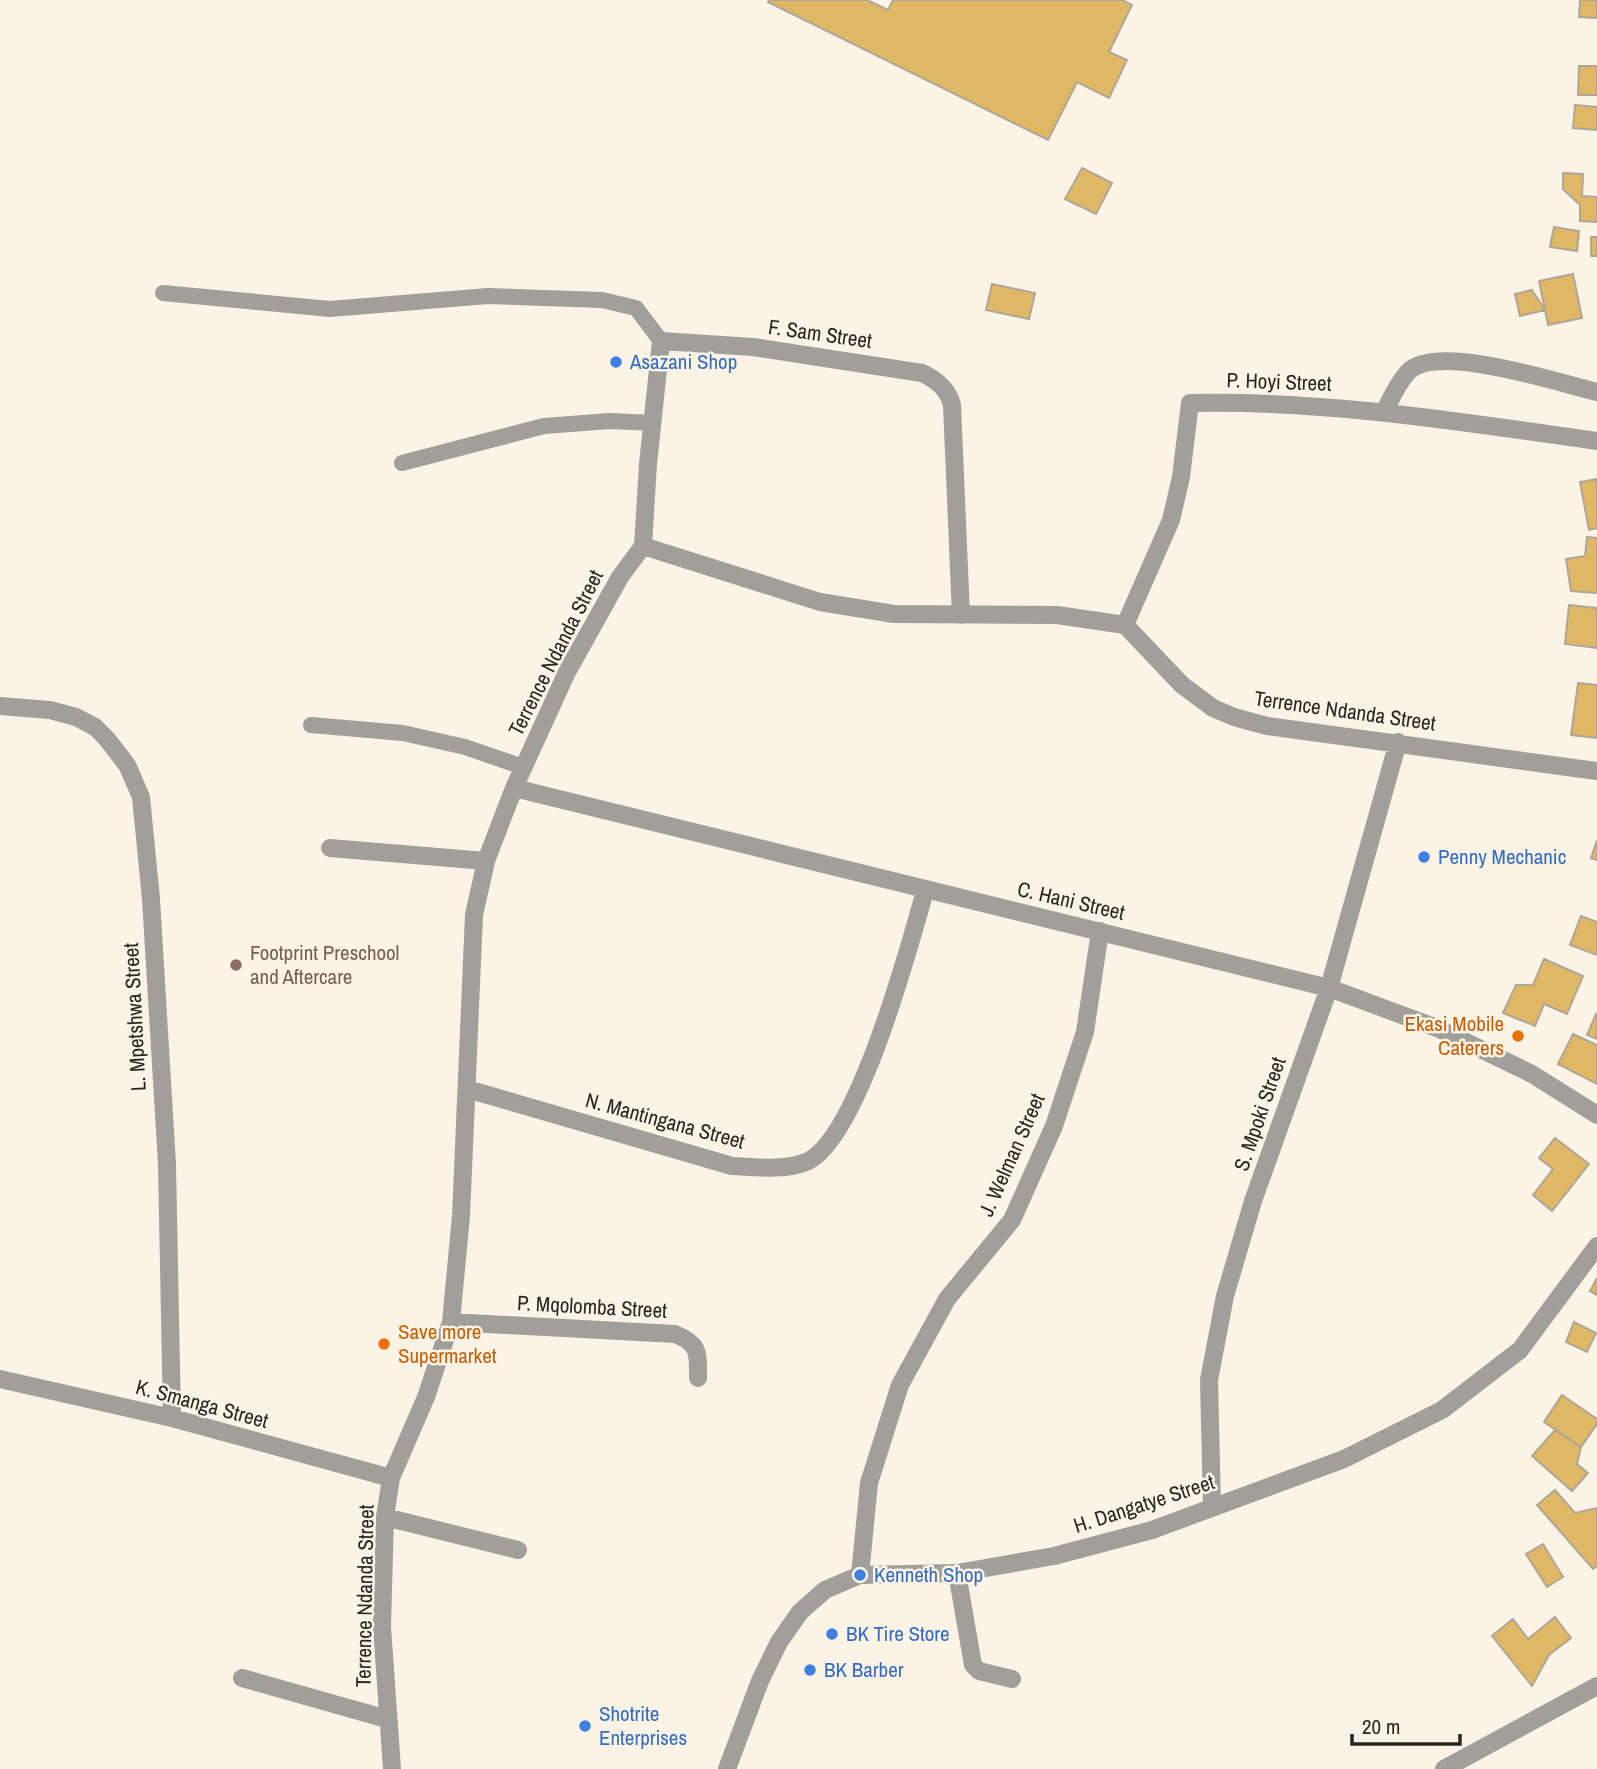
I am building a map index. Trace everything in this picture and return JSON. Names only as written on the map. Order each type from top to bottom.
[{"type":"street","points":[[661,341],[643,546],[820,602],[894,614],[1057,615],[1125,625]]},
{"type":"street","name":"F. Sam Street","points":[[661,341],[753,347],[909,370],[932,377],[942,386],[950,396],[952,405],[961,615]]},
{"type":"street","points":[[1384,412],[1410,370],[1434,361],[1450,360],[1486,365],[1597,392]]},
{"type":"street","name":"P. Hoyi Street","points":[[1125,625],[1171,520],[1181,477],[1190,403],[1253,402],[1384,412],[1597,441]]},
{"type":"street","name":"Terrence Ndanda Street","points":[[392,1769],[382,1626],[385,1517],[391,1478],[426,1397],[451,1322],[461,1216],[474,915],[486,861],[523,767],[589,631],[620,577],[643,546]]},
{"type":"street","name":"Terrence Ndanda Street","points":[[1125,625],[1182,685],[1213,708],[1234,717],[1267,726],[1597,771]]},
{"type":"street","name":"L. Mpetshwa Street","points":[[0,706],[50,710],[76,717],[95,727],[127,765],[141,797],[151,899],[167,1164],[172,1418]]},
{"type":"street","name":"S. Mpoki Street","points":[[1212,1507],[1209,1380],[1225,1296],[1254,1201],[1329,988],[1398,742]]},
{"type":"street","name":"C. Hani Street","points":[[514,788],[1329,988],[1437,1028],[1532,1074],[1597,1115]]},
{"type":"street","points":[[330,848],[486,861]]},
{"type":"street","name":"N. Mantingana Street","points":[[467,1089],[732,1166],[775,1168],[806,1162],[825,1149],[837,1133],[864,1077],[896,989],[925,891]]},
{"type":"street","name":"J. Welman Street","points":[[860,1575],[869,1483],[900,1385],[947,1299],[1012,1220],[1054,1126],[1085,1032],[1100,931]]},
{"type":"street","name":"H. Dangatye Street","points":[[727,1769],[760,1681],[779,1642],[800,1612],[825,1590],[860,1575],[957,1573],[1066,1553],[1152,1530],[1344,1459],[1442,1410],[1520,1350],[1597,1246]]},
{"type":"street","name":"P. Mqolomba Street","points":[[451,1322],[675,1334],[693,1344],[698,1353],[698,1378]]},
{"type":"street","name":"K. Smanga Street","points":[[0,1379],[172,1418],[391,1478]]},
{"type":"street","points":[[385,1517],[518,1550]]},
{"type":"street","points":[[957,1573],[973,1665],[979,1671],[1012,1679]]},
{"type":"street","points":[[242,1678],[387,1719]]},
{"type":"street","points":[[1444,1769],[1597,1686]]},
{"type":"lane","points":[[163,292],[330,309],[488,296],[602,300],[636,308],[661,341]]},
{"type":"lane","points":[[402,463],[544,426],[610,421],[653,423]]},
{"type":"lane","points":[[311,725],[402,733],[465,747],[523,767]]},
{"type":"building","points":[[867,0],[888,10],[893,0],[1122,0],[1132,5],[1109,52],[1127,60],[1109,98],[1077,82],[1048,140],[768,2]]},
{"type":"building","points":[[1580,0],[1597,0],[1597,18],[1579,17]]},
{"type":"building","points":[[1579,66],[1597,66],[1597,95],[1578,95]]},
{"type":"building","points":[[1575,105],[1597,107],[1597,130],[1573,128]]},
{"type":"building","points":[[1082,168],[1112,183],[1096,214],[1065,199]]},
{"type":"building","points":[[1563,173],[1583,174],[1582,196],[1597,197],[1597,222],[1580,221],[1580,205],[1563,189]]},
{"type":"building","points":[[1554,227],[1579,231],[1577,251],[1550,247]]},
{"type":"building","points":[[1591,237],[1597,237],[1597,256],[1591,256]]},
{"type":"building","points":[[1573,274],[1582,318],[1548,325],[1539,281]]},
{"type":"building","points":[[992,284],[1035,293],[1029,319],[986,310]]},
{"type":"building","points":[[1532,290],[1545,310],[1520,316],[1515,294]]},
{"type":"building","points":[[1597,479],[1597,528],[1589,530],[1580,482]]},
{"type":"building","points":[[1587,537],[1597,538],[1597,593],[1571,591],[1566,559],[1585,556]]},
{"type":"building","points":[[1569,605],[1597,608],[1597,648],[1565,644]]},
{"type":"building","points":[[1578,683],[1597,685],[1597,738],[1571,735]]},
{"type":"building","points":[[1597,840],[1597,860],[1591,858]]},
{"type":"building","points":[[1581,916],[1597,922],[1597,955],[1570,945]]},
{"type":"building","points":[[1544,959],[1583,976],[1567,1014],[1544,1004],[1535,1026],[1503,1013],[1516,985],[1533,985]]},
{"type":"building","points":[[1597,1015],[1597,1039],[1587,1035]]},
{"type":"building","points":[[1573,1034],[1597,1045],[1597,1084],[1558,1064]]},
{"type":"building","points":[[1555,1138],[1589,1164],[1552,1211],[1533,1195],[1553,1169],[1539,1158]]},
{"type":"building","points":[[1597,1278],[1597,1295],[1590,1291]]},
{"type":"building","points":[[1574,1322],[1596,1333],[1587,1352],[1566,1342]]},
{"type":"building","points":[[1562,1395],[1597,1419],[1597,1424],[1581,1447],[1544,1422]]},
{"type":"building","points":[[1555,1430],[1581,1447],[1577,1464],[1588,1473],[1572,1491],[1532,1456]]},
{"type":"building","points":[[1555,1490],[1575,1513],[1597,1508],[1597,1566],[1593,1569],[1537,1505]]},
{"type":"building","points":[[1543,1544],[1563,1577],[1547,1587],[1526,1554]]},
{"type":"building","points":[[1555,1617],[1571,1638],[1549,1655],[1532,1686],[1492,1636],[1513,1619],[1528,1639]]},
{"type":"place","name":"Asazani Shop","points":[[616,362]]},
{"type":"place","name":"Penny Mechanic","points":[[1424,857]]},
{"type":"place","name":"Footprint Preschool and Aftercare","points":[[236,965]]},
{"type":"place","name":"Ekasi Mobile Caterers","points":[[1518,1036]]},
{"type":"place","name":"Save more Supermarket","points":[[384,1344]]},
{"type":"place","name":"Kenneth Shop","points":[[860,1575]]},
{"type":"place","name":"BK Tire Store","points":[[832,1634]]},
{"type":"place","name":"BK Barber","points":[[810,1670]]},
{"type":"place","name":"Shotrite Enterprises","points":[[585,1726]]}]
